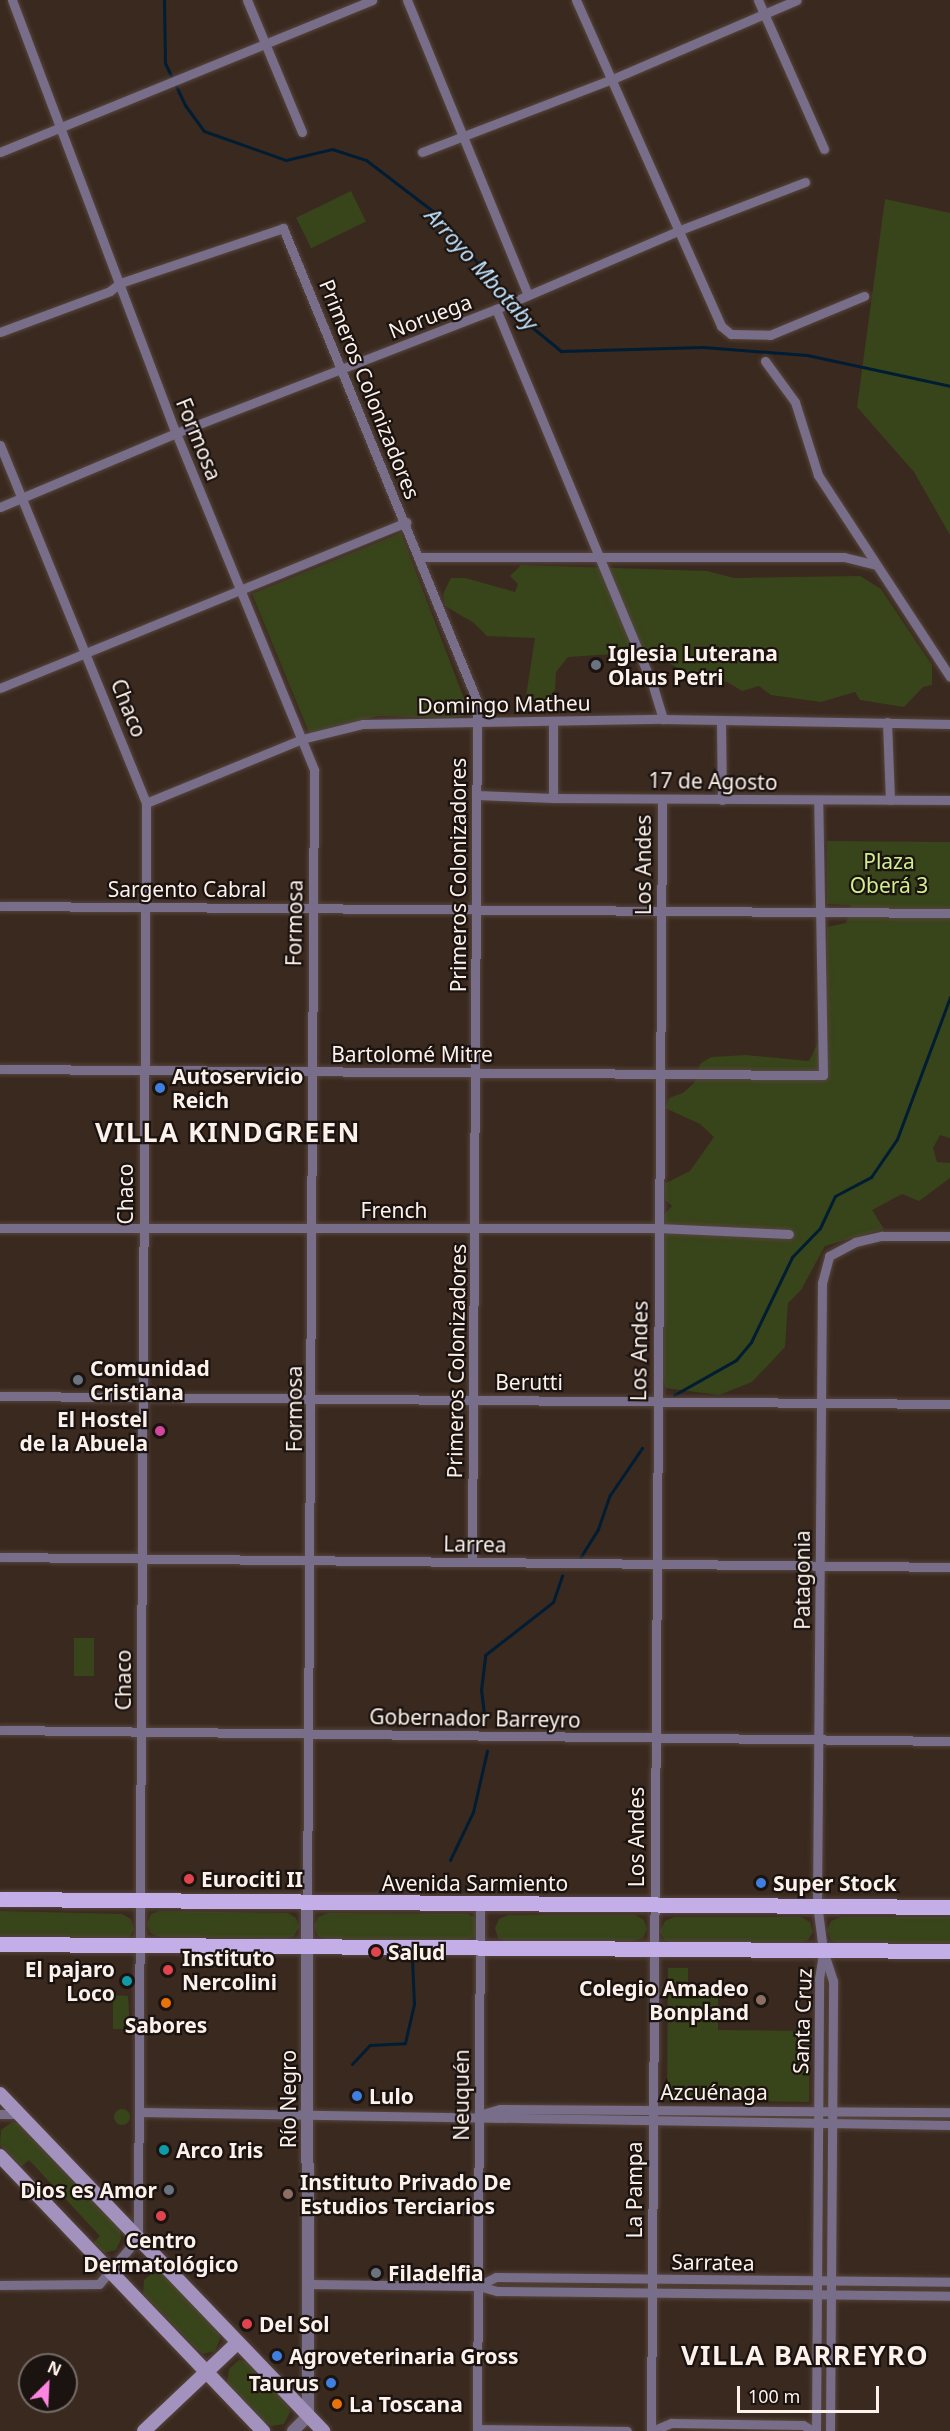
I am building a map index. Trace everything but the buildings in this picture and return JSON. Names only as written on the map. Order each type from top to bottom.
[{"type":"main road","name":"Avenida Sarmiento","points":[[0,1899],[307,1904],[817,1904],[950,1907]]},
{"type":"main road","points":[[0,1944],[950,1951]]},
{"type":"main road","points":[[0,2094],[323,2431]]},
{"type":"main road","points":[[0,2156],[263,2431]]},
{"type":"main road","points":[[144,2431],[238,2342]]},
{"type":"street","name":"Formosa","points":[[12,0],[63,127],[176,433],[242,589],[314,770],[310,1228],[313,1399],[309,1560],[307,1904]]},
{"type":"street","points":[[247,0],[302,132]]},
{"type":"street","points":[[0,152],[372,0]]},
{"type":"street","points":[[406,0],[464,138],[526,296]]},
{"type":"street","points":[[576,0],[721,326],[731,334],[748,337],[770,335],[864,296]]},
{"type":"street","points":[[758,0],[824,149]]},
{"type":"street","points":[[422,152],[464,138],[610,80],[798,0]]},
{"type":"street","name":"Noruega","points":[[0,507],[176,433],[499,308],[680,230],[806,182]]},
{"type":"street","name":"Primeros Colonizadores","points":[[120,283],[283,228],[406,522],[477,701],[476,1228],[472,1562]]},
{"type":"street","points":[[0,332],[110,291],[120,283]]},
{"type":"street","points":[[499,308],[597,558],[652,683],[663,719]]},
{"type":"street","points":[[765,361],[795,402],[818,475],[950,677]]},
{"type":"street","name":"Chaco","points":[[0,445],[88,653],[146,803],[138,2238]]},
{"type":"street","points":[[0,688],[406,522]]},
{"type":"street","points":[[419,557],[844,557],[876,565]]},
{"type":"street","name":"Domingo Matheu","points":[[146,803],[302,739],[363,724],[663,719],[721,722],[950,724]]},
{"type":"street","points":[[553,722],[554,798]]},
{"type":"street","points":[[721,722],[723,800]]},
{"type":"street","points":[[887,722],[891,800]]},
{"type":"street","name":"17 de Agosto","points":[[476,795],[723,800],[950,800]]},
{"type":"street","name":"Los Andes","points":[[653,1949],[662,799]]},
{"type":"street","points":[[818,800],[820,912]]},
{"type":"street","name":"Sargento Cabral","points":[[0,906],[950,913]]},
{"type":"street","name":"Bartolomé Mitre","points":[[0,1070],[823,1075],[820,912]]},
{"type":"street","name":"French","points":[[0,1228],[658,1228],[789,1234]]},
{"type":"street","name":"Patagonia","points":[[823,1950],[817,1904],[822,1282],[829,1256],[855,1242],[882,1236],[950,1236]]},
{"type":"street","name":"Berutti","points":[[0,1396],[950,1404]]},
{"type":"street","name":"Larrea","points":[[0,1557],[950,1567]]},
{"type":"street","name":"Gobernador Barreyro","points":[[0,1731],[950,1741]]},
{"type":"street","name":"Río Negro","points":[[307,1904],[308,2416]]},
{"type":"street","name":"Neuquén","points":[[477,2430],[480,1904]]},
{"type":"street","name":"La Pampa","points":[[651,2431],[653,1949]]},
{"type":"street","name":"Santa Cruz","points":[[815,2431],[819,1979],[823,1950]]},
{"type":"street","name":"Santa Cruz","points":[[823,1950],[833,1981],[830,2431]]},
{"type":"street","name":"Azcuénaga","points":[[479,2115],[500,2109],[950,2112]]},
{"type":"street","name":"Azcuénaga","points":[[140,2112],[479,2115],[499,2120],[950,2125]]},
{"type":"street","points":[[0,2114],[19,2114]]},
{"type":"street","points":[[0,2285],[99,2284],[112,2274],[138,2238]]},
{"type":"street","name":"Sarratea","points":[[478,2286],[496,2277],[950,2282]]},
{"type":"street","name":"Sarratea","points":[[308,2284],[478,2286],[497,2291],[950,2296]]},
{"type":"street","points":[[293,2431],[308,2416]]},
{"type":"street","points":[[651,2431],[671,2423],[803,2425],[815,2431]]},
{"type":"street","points":[[477,2430],[627,2431]]},
{"type":"green space","points":[[351,191],[366,222],[311,248],[296,218]]},
{"type":"green space","points":[[885,199],[950,213],[950,535],[914,472],[857,407]]},
{"type":"green space","points":[[401,533],[470,714],[451,718],[377,716],[310,735],[252,594]]},
{"type":"green space","points":[[521,565],[707,571],[734,578],[860,576],[881,589],[932,665],[932,685],[923,687],[904,707],[860,700],[855,692],[821,702],[771,695],[759,686],[742,691],[727,682],[697,679],[660,658],[614,654],[568,657],[556,672],[555,690],[542,706],[523,715],[535,638],[487,636],[474,623],[445,606],[443,594],[451,578],[465,578],[515,592],[518,584],[510,576]]},
{"type":"green space","name":"Plaza Oberá 3","points":[[827,841],[950,842],[950,1138],[940,1135],[933,1148],[937,1162],[950,1163],[950,1178],[919,1201],[902,1194],[872,1210],[884,1229],[825,1246],[801,1290],[788,1303],[785,1347],[752,1382],[719,1395],[666,1388],[660,1371],[663,1216],[672,1206],[665,1200],[664,1184],[690,1171],[714,1137],[700,1124],[665,1108],[669,1098],[683,1093],[694,1083],[700,1064],[711,1057],[746,1055],[809,1061],[826,1026],[827,927],[846,923],[851,905],[827,904]]},
{"type":"green space","points":[[74,1638],[94,1638],[94,1676],[74,1676]]},
{"type":"green space","points":[[0,1911],[122,1914],[131,1919],[134,1929],[129,1938],[0,1938]]},
{"type":"green space","points":[[160,1911],[288,1913],[296,1918],[299,1927],[294,1936],[285,1939],[160,1937],[150,1933],[147,1924],[151,1914]]},
{"type":"green space","points":[[328,1913],[468,1914],[477,1919],[480,1928],[475,1937],[465,1940],[327,1940],[318,1936],[314,1926],[318,1917]]},
{"type":"green space","points":[[508,1915],[635,1915],[644,1920],[647,1929],[643,1938],[633,1941],[508,1942],[498,1938],[495,1928],[499,1919]]},
{"type":"green space","points":[[674,1917],[801,1917],[810,1922],[813,1932],[808,1940],[799,1943],[674,1944],[664,1940],[660,1931],[665,1921]]},
{"type":"green space","points":[[841,1917],[950,1917],[950,1943],[840,1944],[831,1940],[827,1930],[831,1921]]},
{"type":"green space","points":[[668,1968],[688,1968],[688,1985],[718,1986],[718,2030],[810,2031],[809,2102],[667,2100]]},
{"type":"green space","points":[[113,1995],[128,1996],[130,2029],[113,2029]]},
{"type":"green space","points":[[122,2109],[128,2111],[130,2117],[128,2123],[122,2125],[116,2123],[114,2117],[116,2111]]},
{"type":"green space","points":[[12,2122],[19,2123],[120,2229],[121,2239],[116,2250],[104,2253],[93,2243],[100,2236],[29,2160],[21,2167],[0,2145],[1,2130]]},
{"type":"green space","points":[[155,2271],[163,2273],[219,2330],[220,2339],[215,2351],[203,2354],[195,2348],[143,2294],[144,2280]]},
{"type":"green space","points":[[239,2360],[247,2361],[288,2403],[290,2412],[284,2424],[272,2426],[265,2423],[227,2383],[229,2369]]},
{"type":"waterway","name":"Arroyo Mbotaby","points":[[164,0],[165,63],[185,105],[204,131],[286,160],[332,149],[366,160],[438,215],[528,324],[561,351],[703,347],[807,355],[950,386]]},
{"type":"waterway","points":[[674,1395],[736,1360],[751,1342],[792,1257],[820,1228],[835,1196],[871,1177],[897,1139],[950,997]]},
{"type":"waterway","points":[[580,1558],[598,1529],[610,1495],[642,1448]]},
{"type":"waterway","points":[[485,1722],[481,1690],[485,1655],[553,1602],[562,1576]]},
{"type":"waterway","points":[[450,1860],[473,1812],[487,1751]]},
{"type":"waterway","points":[[352,2064],[370,2045],[405,2043],[414,2004],[412,1958]]},
{"type":"place","name":"Iglesia Luterana Olaus Petri","points":[[596,665]]},
{"type":"place","name":"Autoservicio Reich","points":[[160,1088]]},
{"type":"place","name":"Comunidad Cristiana","points":[[78,1380]]},
{"type":"place","name":"El Hostel de la Abuela","points":[[160,1431]]},
{"type":"place","name":"Eurociti II","points":[[189,1879]]},
{"type":"place","name":"Super Stock","points":[[761,1883]]},
{"type":"place","name":"Salud","points":[[376,1952]]},
{"type":"place","name":"Instituto Nercolini","points":[[168,1970]]},
{"type":"place","name":"El pajaro Loco","points":[[127,1981]]},
{"type":"place","name":"Colegio Amadeo Bonpland","points":[[761,2000]]},
{"type":"place","name":"Sabores","points":[[166,2003]]},
{"type":"place","name":"Lulo","points":[[357,2096]]},
{"type":"place","name":"Arco Iris","points":[[164,2150]]},
{"type":"place","name":"Dios es Amor","points":[[169,2190]]},
{"type":"place","name":"Instituto Privado De Estudios Terciarios","points":[[288,2194]]},
{"type":"place","name":"Centro Dermatológico","points":[[161,2216]]},
{"type":"place","name":"Filadelfia","points":[[376,2273]]},
{"type":"place","name":"Del Sol","points":[[247,2324]]},
{"type":"place","name":"Agroveterinaria Gross","points":[[277,2356]]},
{"type":"place","name":"Taurus","points":[[331,2383]]},
{"type":"place","name":"La Toscana","points":[[337,2404]]},
{"type":"district","name":"VILLA KINDGREEN","points":[[228,1132]]},
{"type":"district","name":"VILLA BARREYRO","points":[[805,2355]]}]
